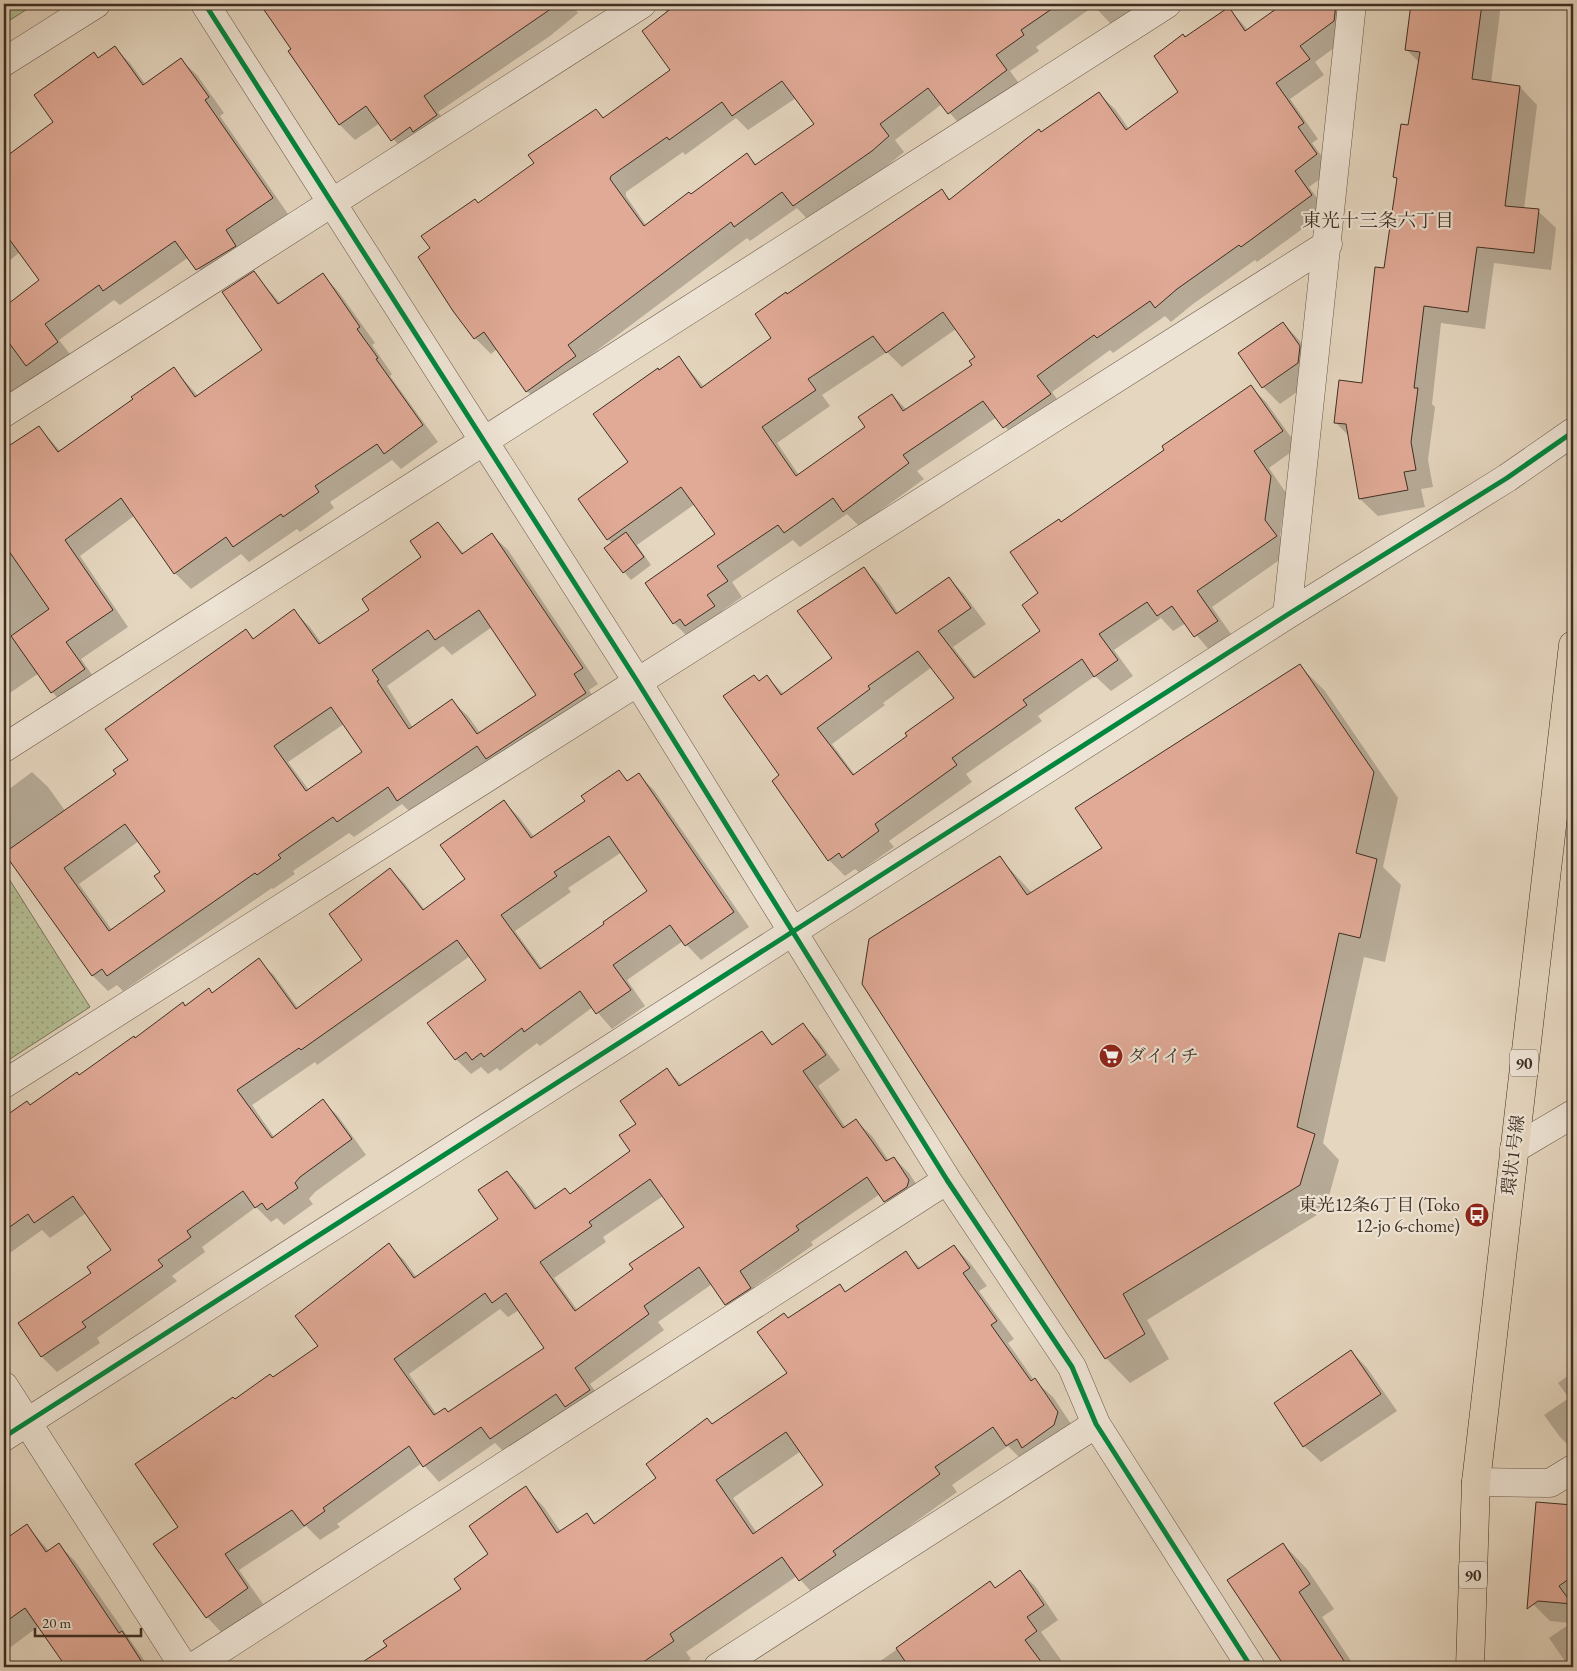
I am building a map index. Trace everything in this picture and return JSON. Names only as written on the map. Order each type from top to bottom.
[{"type":"main road","name":"環状1号線","points":[[1470,1667],[1476,1482],[1573,645]]},
{"type":"street","points":[[4,62],[96,4]]},
{"type":"street","points":[[205,4],[637,681],[948,1180],[1072,1367],[1096,1424],[1250,1667]]},
{"type":"street","points":[[4,413],[642,4]]},
{"type":"street","points":[[4,748],[1167,4]]},
{"type":"street","points":[[1287,614],[1328,244],[1352,4]]},
{"type":"street","points":[[4,1084],[1328,244]]},
{"type":"street","points":[[4,1437],[1287,614],[1507,478],[1573,432]]},
{"type":"street","points":[[1514,1149],[1573,1114]]},
{"type":"street","points":[[194,1667],[948,1180]]},
{"type":"street","points":[[4,1386],[184,1667]]},
{"type":"street","points":[[718,1667],[1096,1424]]},
{"type":"street","points":[[1476,1482],[1550,1483],[1573,1469]]},
{"type":"green space","points":[[4,4],[35,4],[4,24]]},
{"type":"green space","points":[[4,871],[90,1007],[4,1063]]},
{"type":"building","points":[[260,4],[558,4],[424,96],[437,115],[413,132],[410,127],[391,141],[366,106],[339,125],[288,51],[291,49]]},
{"type":"building","points":[[677,4],[1059,4],[1021,30],[1024,35],[996,55],[1007,70],[948,114],[928,88],[880,124],[889,136],[872,151],[793,206],[782,192],[734,227],[731,222],[568,345],[576,356],[526,392],[484,332],[474,339],[453,311],[418,257],[430,248],[421,236],[475,199],[478,203],[534,163],[528,155],[596,109],[603,118],[670,70],[642,31]],"holes":[[[782,81],[814,124],[755,165],[747,153],[691,194],[689,192],[644,226],[610,179],[611,176],[667,137],[669,140],[722,102],[732,116]]]},
{"type":"building","points":[[1283,4],[1336,4],[1334,21],[1300,46],[1310,59],[1276,83],[1304,123],[1298,127],[1317,154],[1295,171],[1312,195],[1241,247],[1239,245],[1177,289],[1155,308],[1150,301],[1097,338],[1094,335],[1037,376],[1051,394],[1003,428],[983,401],[903,455],[909,463],[843,512],[833,498],[784,533],[778,525],[717,566],[728,581],[707,595],[715,606],[685,626],[680,619],[673,624],[645,583],[715,534],[681,487],[607,540],[578,499],[628,462],[593,414],[658,368],[659,370],[679,356],[701,388],[771,338],[755,314],[942,189],[949,200],[1039,129],[1041,132],[1099,92],[1126,130],[1178,92],[1154,56],[1183,34],[1185,37],[1229,7],[1245,31]],"holes":[[[943,312],[975,357],[969,361],[972,365],[903,411],[892,394],[858,417],[865,427],[796,476],[762,427],[816,390],[808,379],[873,336],[886,353]]]},
{"type":"building","points":[[1411,4],[1482,4],[1472,79],[1520,86],[1505,206],[1539,209],[1534,253],[1477,247],[1468,312],[1424,306],[1414,388],[1418,388],[1411,442],[1416,470],[1404,472],[1408,490],[1359,499],[1346,424],[1334,423],[1339,380],[1362,383],[1375,267],[1384,268],[1397,178],[1393,177],[1401,124],[1408,125],[1420,52],[1405,50]]},
{"type":"building","points":[[115,46],[143,85],[181,58],[209,97],[205,100],[273,198],[226,230],[236,246],[196,270],[175,241],[103,291],[99,285],[45,324],[58,342],[26,366],[4,336],[4,307],[39,280],[4,232],[4,158],[53,122],[34,95],[94,52],[98,58]]},
{"type":"building","points":[[254,271],[278,304],[323,273],[360,327],[357,329],[378,358],[376,359],[423,425],[384,454],[377,444],[315,486],[319,492],[283,517],[281,514],[233,547],[226,537],[174,574],[121,498],[65,540],[113,610],[66,642],[85,669],[51,693],[11,636],[49,609],[4,544],[4,449],[39,426],[58,452],[133,399],[131,397],[174,367],[195,397],[262,350],[222,292]]},
{"type":"building","points":[[1283,322],[1300,346],[1298,363],[1262,388],[1238,353]]},
{"type":"building","points":[[1251,385],[1283,431],[1254,451],[1271,476],[1265,520],[1277,536],[1197,591],[1218,621],[1194,637],[1172,606],[1157,616],[1147,602],[1099,634],[1118,660],[1094,677],[1082,659],[1023,700],[1027,705],[952,758],[957,765],[875,824],[879,831],[842,858],[839,853],[828,861],[772,781],[779,775],[723,696],[754,675],[759,681],[767,675],[781,695],[832,658],[797,611],[864,567],[896,614],[949,577],[971,608],[938,631],[974,678],[1040,631],[1022,605],[1038,593],[1010,552],[1059,519],[1061,522],[1164,450],[1162,446]],"holes":[[[918,651],[954,698],[905,733],[907,736],[853,775],[817,728],[870,689],[868,686]]]},
{"type":"building","points":[[438,522],[462,554],[492,533],[583,668],[574,674],[586,693],[486,759],[477,746],[397,801],[388,787],[337,822],[333,817],[278,855],[281,858],[257,875],[255,873],[107,976],[102,969],[92,976],[4,853],[116,774],[113,770],[128,760],[105,729],[246,629],[253,639],[294,609],[319,644],[369,610],[362,599],[421,557],[410,541]],"holes":[[[479,610],[536,695],[477,734],[452,699],[409,729],[377,681],[379,680],[372,670],[428,630],[435,640]],[[331,707],[362,752],[306,791],[274,746]],[[125,824],[160,872],[154,876],[165,891],[109,931],[64,868]]]},
{"type":"building","points":[[626,532],[644,557],[623,573],[604,548]]},
{"type":"building","name":"ダイイチ","points":[[1300,664],[1374,772],[1356,853],[1377,859],[1360,938],[1339,933],[1297,1127],[1315,1134],[1300,1185],[1123,1294],[1145,1334],[1105,1359],[862,984],[869,939],[1000,856],[1027,895],[1102,848],[1075,808]]},
{"type":"building","points":[[619,770],[627,781],[639,773],[734,912],[685,946],[670,925],[613,965],[631,990],[596,1014],[580,991],[524,1032],[522,1028],[484,1057],[481,1053],[472,1060],[466,1052],[455,1060],[427,1023],[486,980],[457,940],[301,1050],[299,1048],[237,1090],[272,1138],[323,1099],[352,1139],[300,1177],[295,1183],[298,1188],[267,1210],[262,1203],[255,1208],[243,1191],[187,1231],[191,1237],[158,1260],[163,1266],[82,1322],[86,1327],[41,1357],[18,1323],[91,1273],[87,1267],[111,1250],[73,1196],[34,1223],[28,1214],[4,1231],[4,1117],[27,1101],[30,1105],[77,1072],[79,1075],[134,1036],[135,1038],[183,1002],[185,1006],[209,988],[212,993],[259,958],[296,1009],[362,960],[329,914],[390,868],[423,910],[465,879],[440,845],[504,800],[531,838],[585,801],[581,796]],"holes":[[[609,836],[647,891],[540,969],[501,915],[557,876],[554,872]]]},
{"type":"building","points":[[803,1023],[826,1055],[803,1071],[843,1128],[856,1119],[886,1161],[894,1157],[909,1180],[907,1187],[884,1202],[867,1177],[796,1226],[799,1230],[740,1271],[751,1288],[725,1305],[699,1267],[644,1306],[649,1314],[575,1368],[590,1390],[565,1407],[556,1394],[490,1439],[481,1427],[423,1467],[409,1446],[323,1508],[325,1511],[304,1526],[292,1510],[225,1554],[248,1588],[206,1618],[153,1544],[178,1527],[135,1464],[233,1397],[235,1399],[270,1374],[273,1377],[318,1346],[295,1316],[389,1243],[414,1278],[498,1219],[478,1190],[507,1171],[535,1209],[565,1188],[570,1194],[630,1151],[619,1135],[636,1124],[620,1101],[667,1068],[679,1086],[762,1031],[772,1045]],"holes":[[[650,1179],[684,1227],[629,1264],[633,1269],[575,1311],[540,1262],[592,1226],[589,1222]],[[485,1293],[492,1303],[506,1293],[544,1348],[448,1412],[445,1408],[434,1415],[394,1359]]]},
{"type":"building","points":[[954,1245],[970,1268],[963,1273],[997,1321],[991,1325],[1031,1381],[1035,1378],[1058,1412],[1054,1425],[1022,1448],[1017,1439],[1006,1446],[993,1427],[935,1467],[940,1474],[833,1551],[836,1555],[799,1581],[782,1557],[670,1634],[674,1641],[636,1667],[355,1667],[387,1646],[383,1641],[461,1589],[454,1579],[488,1554],[469,1526],[514,1494],[526,1486],[557,1533],[587,1513],[594,1524],[656,1478],[646,1464],[707,1418],[712,1424],[787,1373],[757,1332],[784,1313],[788,1318],[840,1284],[845,1292],[906,1251],[918,1269]],"holes":[[[786,1432],[823,1485],[753,1534],[716,1480]]]},
{"type":"building","points":[[1351,1350],[1381,1394],[1303,1447],[1274,1403]]},
{"type":"building","points":[[1536,1502],[1573,1505],[1573,1576],[1559,1586],[1572,1604],[1538,1601],[1527,1609]]},
{"type":"building","points":[[27,1524],[46,1552],[59,1543],[119,1633],[122,1631],[145,1667],[66,1667],[25,1608],[4,1623],[4,1540]]},
{"type":"building","points":[[1283,1543],[1310,1584],[1299,1592],[1348,1667],[1285,1667],[1227,1580]]},
{"type":"building","points":[[1020,1570],[1044,1605],[1027,1617],[1037,1631],[1025,1640],[1045,1667],[909,1667],[896,1648],[990,1581],[995,1588]]},
{"type":"cycle path","points":[[205,4],[637,681],[947,1180],[1072,1367],[1096,1424],[1251,1667]]},
{"type":"cycle path","points":[[4,1437],[1287,615],[1507,478],[1573,432]]},
{"type":"place","name":"ダイイチ","points":[[1111,1056]]},
{"type":"place","name":"東光12条6丁目 (Toko 12-jo 6-chome)","points":[[1477,1215]]},
{"type":"district","name":"東光十三条六丁目","points":[[1378,220]]}]
